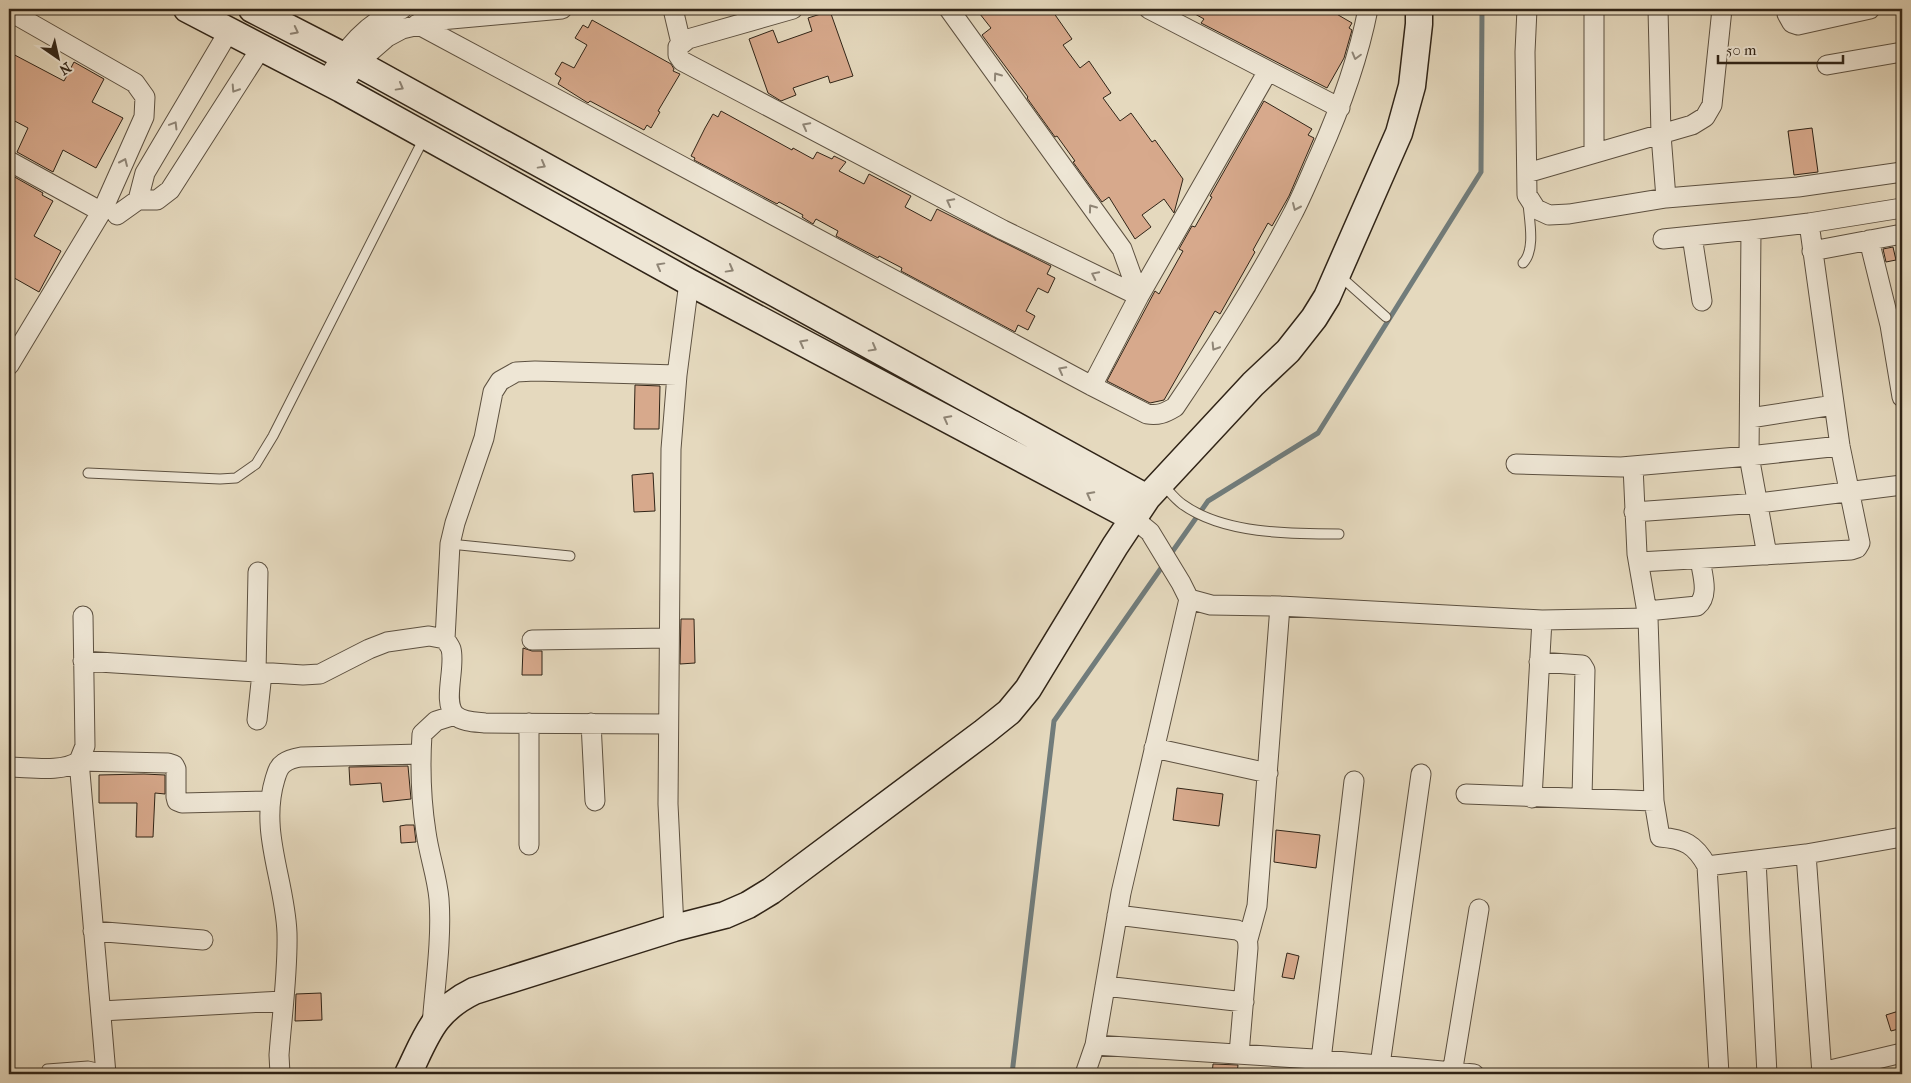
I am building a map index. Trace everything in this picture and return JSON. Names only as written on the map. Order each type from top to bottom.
[{"type":"street","points":[[187,9],[333,85],[689,282],[1148,508]]},
{"type":"street","points":[[252,9],[349,59],[1148,508],[1185,591],[1154,748],[1117,915],[1095,1045],[1085,1074]]},
{"type":"street","points":[[333,85],[363,31],[393,12],[402,9]]},
{"type":"street","points":[[349,59],[402,29],[417,24],[440,20],[562,9]]},
{"type":"street","points":[[672,9],[681,43]]},
{"type":"street","points":[[793,9],[688,39],[678,47],[678,55],[682,60],[1003,230],[1139,296]]},
{"type":"street","points":[[949,9],[1122,249],[1139,296]]},
{"type":"street","points":[[1149,9],[1340,108]]},
{"type":"street","points":[[408,1074],[432,1024],[448,1006],[474,991],[674,928],[725,916],[748,905],[771,891],[1009,712],[1028,689],[1148,508],[1253,384],[1288,351],[1314,318],[1337,274],[1399,133],[1412,86],[1419,9]]},
{"type":"street","points":[[1528,9],[1525,52],[1527,195],[1536,209],[1549,214],[1569,214],[1666,198],[1798,187],[1902,172]]},
{"type":"street","points":[[1594,9],[1594,153]]},
{"type":"street","points":[[1658,9],[1661,135],[1666,198]]},
{"type":"street","points":[[1527,173],[1661,135],[1692,125],[1705,117],[1712,105],[1722,9]]},
{"type":"street","points":[[1787,9],[1787,14],[1792,23],[1798,24],[1870,9]]},
{"type":"street","points":[[9,11],[135,83],[145,97],[144,117],[105,212],[9,365]]},
{"type":"street","points":[[417,24],[1092,386],[1147,414],[1156,415],[1167,412],[1175,407],[1241,306],[1288,223],[1340,108],[1362,11]]},
{"type":"street","points":[[138,200],[145,172],[229,32]]},
{"type":"street","points":[[9,161],[105,212],[138,200],[157,200],[170,190],[261,48]]},
{"type":"street","points":[[1827,65],[1902,52]]},
{"type":"street","points":[[1092,386],[1139,296],[1268,71]]},
{"type":"street","points":[[1664,239],[1809,223],[1902,208]]},
{"type":"street","points":[[1639,562],[1851,550],[1857,548],[1860,543],[1848,493],[1840,446],[1809,223]]},
{"type":"street","points":[[1751,230],[1749,456],[1768,555]]},
{"type":"street","points":[[1812,251],[1902,234]]},
{"type":"street","points":[[1692,236],[1702,301]]},
{"type":"street","points":[[1869,240],[1897,336],[1901,387]]},
{"type":"street","points":[[674,928],[668,804],[671,449],[677,375],[689,282]]},
{"type":"street","points":[[668,724],[475,722],[466,720],[455,715],[449,704],[453,664],[451,648],[446,639],[450,544],[484,438],[493,392],[500,381],[516,372],[535,371],[677,375]]},
{"type":"street","points":[[1750,418],[1834,405]]},
{"type":"street","points":[[1516,464],[1633,466],[1840,446]]},
{"type":"street","points":[[1633,466],[1634,512],[1639,562],[1648,615],[1654,802],[1660,837],[1672,838],[1691,844],[1700,854],[1706,866],[1719,1074]]},
{"type":"street","points":[[1634,512],[1759,503],[1902,485]]},
{"type":"street","points":[[1185,591],[1211,605],[1280,606],[1542,620],[1648,615],[1697,606],[1702,602],[1705,593],[1700,559]]},
{"type":"street","points":[[258,572],[258,720]]},
{"type":"street","points":[[1239,1054],[1248,939],[1257,906],[1280,606]]},
{"type":"street","points":[[83,616],[84,746],[78,761],[106,1072]]},
{"type":"street","points":[[1532,798],[1542,620]]},
{"type":"street","points":[[83,661],[259,673],[320,674],[369,648],[387,642],[429,636],[446,639]]},
{"type":"street","points":[[532,640],[669,638]]},
{"type":"street","points":[[1539,662],[1582,664],[1585,670],[1582,798]]},
{"type":"street","points":[[432,1024],[439,900],[436,873],[426,833],[421,754],[422,734],[427,727],[436,721],[455,715]]},
{"type":"street","points":[[529,845],[530,723]]},
{"type":"street","points":[[591,723],[595,801]]},
{"type":"street","points":[[1154,748],[1268,773]]},
{"type":"street","points":[[280,1074],[279,1054],[287,933],[284,904],[270,827],[269,801],[278,769],[283,763],[292,758],[301,757],[421,754]]},
{"type":"street","points":[[9,767],[62,768],[71,766],[78,761],[168,763],[174,765],[176,769],[176,797],[182,803],[269,801]]},
{"type":"street","points":[[1380,1065],[1421,774]]},
{"type":"street","points":[[1321,1060],[1354,781]]},
{"type":"street","points":[[1466,794],[1654,802]]},
{"type":"street","points":[[1706,866],[1806,854],[1902,837]]},
{"type":"street","points":[[1806,854],[1822,1073],[1902,1053]]},
{"type":"street","points":[[1756,860],[1767,1074]]},
{"type":"street","points":[[1452,1073],[1479,910]]},
{"type":"street","points":[[1117,915],[1237,930],[1244,933],[1248,939]]},
{"type":"street","points":[[94,931],[203,940]]},
{"type":"street","points":[[1105,986],[1244,1002]]},
{"type":"street","points":[[100,1011],[283,1001]]},
{"type":"street","points":[[1095,1045],[1321,1060],[1474,1074]]},
{"type":"lane","points":[[88,473],[220,479],[236,478],[256,464],[277,428],[425,136]]},
{"type":"lane","points":[[1523,263],[1531,250],[1527,195]]},
{"type":"lane","points":[[1337,274],[1386,317]]},
{"type":"lane","points":[[1148,508],[1181,504],[1212,521],[1251,529],[1312,534],[1339,534]]},
{"type":"lane","points":[[450,544],[570,556]]},
{"type":"lane","points":[[47,1069],[88,1066],[106,1072]]},
{"type":"building","points":[[976,9],[1051,9],[1072,39],[1063,45],[1080,68],[1089,61],[1111,93],[1103,98],[1120,121],[1131,113],[1152,142],[1155,140],[1183,179],[1174,213],[1164,199],[1142,215],[1151,227],[1135,239],[1109,197],[1102,202],[1073,162],[1075,161],[1057,136],[1055,137],[982,35],[991,28]]},
{"type":"building","points":[[1186,9],[1328,9],[1352,23],[1349,28],[1352,30],[1344,58],[1327,88],[1201,23],[1204,19]]},
{"type":"building","points":[[830,11],[853,76],[830,83],[828,76],[793,88],[796,95],[781,101],[768,93],[749,39],[773,30],[778,43],[812,31],[808,18]]},
{"type":"building","points":[[592,20],[671,64],[674,69],[673,71],[680,74],[658,111],[660,112],[651,128],[647,125],[644,130],[590,101],[588,103],[558,84],[561,78],[555,74],[562,62],[574,68],[587,45],[575,38],[583,25],[588,28]]},
{"type":"building","points":[[9,52],[64,81],[74,62],[104,79],[92,102],[123,118],[96,168],[63,150],[53,172],[17,152],[28,128],[9,118]]},
{"type":"building","points":[[1264,101],[1312,129],[1308,135],[1314,138],[1289,196],[1272,226],[1268,223],[1253,250],[1255,252],[1220,314],[1215,311],[1164,400],[1150,403],[1107,381],[1155,291],[1159,294],[1183,251],[1179,249],[1192,226],[1195,227],[1212,197],[1210,196]]},
{"type":"building","points":[[721,111],[792,150],[793,148],[813,159],[817,152],[832,159],[834,156],[846,162],[839,171],[864,184],[869,174],[911,196],[905,207],[931,221],[937,209],[1051,266],[1047,274],[1055,278],[1048,293],[1038,288],[1026,311],[1035,316],[1028,330],[1018,325],[1015,332],[901,271],[902,268],[836,236],[838,231],[816,219],[813,224],[802,217],[803,215],[779,202],[777,204],[694,160],[695,158],[691,156],[705,128],[713,114],[718,117]]},
{"type":"building","points":[[1812,128],[1818,172],[1794,175],[1788,131]]},
{"type":"building","points":[[11,175],[43,193],[42,195],[53,201],[34,236],[61,251],[39,292],[9,275],[9,180]]},
{"type":"building","points":[[1893,247],[1896,260],[1886,262],[1883,249]]},
{"type":"building","points":[[635,385],[660,386],[659,429],[634,429]]},
{"type":"building","points":[[653,473],[655,511],[634,512],[632,475]]},
{"type":"building","points":[[681,619],[694,619],[695,663],[680,664]]},
{"type":"building","points":[[523,648],[532,651],[542,651],[542,675],[522,675]]},
{"type":"building","points":[[408,766],[411,799],[383,802],[381,783],[350,785],[349,767]]},
{"type":"building","points":[[99,775],[165,775],[165,794],[155,793],[153,837],[136,837],[137,803],[99,803]]},
{"type":"building","points":[[1177,788],[1223,794],[1219,826],[1173,820]]},
{"type":"building","points":[[414,825],[416,842],[401,843],[400,826]]},
{"type":"building","points":[[1276,830],[1320,835],[1316,868],[1274,862]]},
{"type":"building","points":[[1287,953],[1299,956],[1294,979],[1282,977]]},
{"type":"building","points":[[321,993],[322,1020],[295,1021],[296,994]]},
{"type":"building","points":[[1902,1010],[1902,1028],[1891,1031],[1886,1015]]},
{"type":"building","points":[[1213,1064],[1238,1065],[1237,1074],[1212,1074]]},
{"type":"waterway","points":[[1170,555],[1208,501],[1318,433],[1481,172],[1482,9]]},
{"type":"waterway","points":[[1012,1074],[1054,721],[1164,564]]}]
